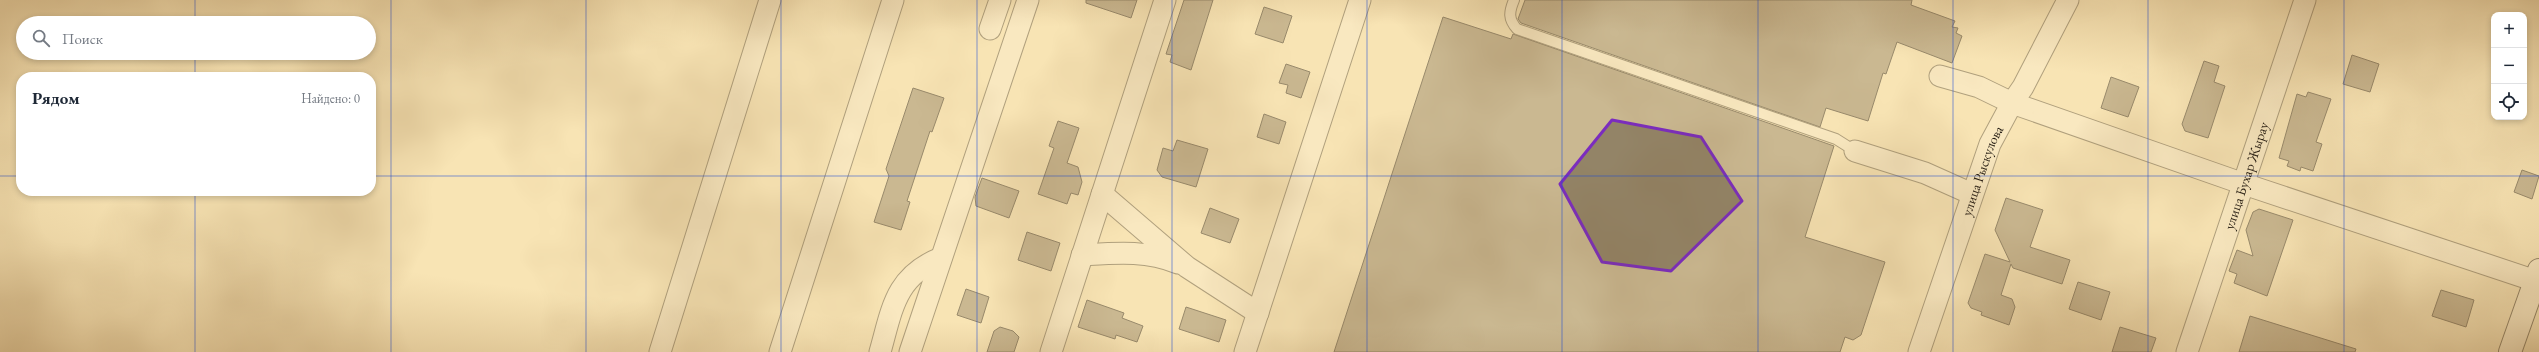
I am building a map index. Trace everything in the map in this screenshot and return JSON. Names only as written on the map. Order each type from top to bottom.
[{"type":"street","points":[[660,352],[770,0]]},
{"type":"street","points":[[780,352],[893,0]]},
{"type":"street","points":[[990,29],[1000,0]]},
{"type":"street","points":[[910,352],[1028,0]]},
{"type":"street","points":[[1051,352],[1165,0]]},
{"type":"street","points":[[1245,352],[1360,0]]},
{"type":"street","name":"улица Рыскулова","points":[[1919,352],[1990,144],[2012,103],[2023,88],[2068,0]]},
{"type":"street","name":"улица Бухар Жырау","points":[[2187,352],[2305,0]]},
{"type":"street","points":[[1940,76],[1979,87],[2012,103],[2244,184],[2538,278],[2510,352]]},
{"type":"street","points":[[1855,151],[1925,173],[1972,194]]},
{"type":"street","points":[[1102,194],[1188,267],[1258,313]]},
{"type":"street","points":[[1082,255],[1130,252],[1162,256],[1188,267]]},
{"type":"street","points":[[880,352],[897,294],[924,264],[941,258]]},
{"type":"lane","points":[[1514,0],[1509,15],[1510,22],[1517,29],[1836,139],[1855,151]]},
{"type":"highlighted area","points":[[1612,120],[1701,137],[1742,201],[1671,271],[1602,262],[1560,184]]},
{"type":"building","points":[[1086,0],[1137,0],[1131,18],[1086,3]]},
{"type":"building","points":[[1184,0],[1213,0],[1191,70],[1170,62],[1172,55],[1166,54]]},
{"type":"building","points":[[1525,0],[1912,0],[1911,5],[1955,21],[1952,27],[1958,28],[1956,33],[1962,36],[1952,63],[1897,42],[1886,74],[1883,73],[1868,121],[1826,108],[1820,127],[1521,23],[1518,19]]},
{"type":"building","points":[[1264,7],[1292,16],[1283,43],[1255,34]]},
{"type":"building","points":[[1443,17],[1511,39],[1513,34],[1834,146],[1805,237],[1885,262],[1861,335],[1853,340],[1845,337],[1840,352],[1334,352]]},
{"type":"building","points":[[2352,55],[2379,64],[2370,92],[2343,84]]},
{"type":"building","points":[[2204,61],[2219,66],[2214,82],[2225,86],[2208,138],[2185,131],[2182,124]]},
{"type":"building","points":[[1286,64],[1310,72],[1301,98],[1286,93],[1288,85],[1279,83]]},
{"type":"building","points":[[2111,77],[2139,87],[2128,117],[2101,108]]},
{"type":"building","points":[[913,88],[944,98],[932,132],[930,131],[907,201],[910,202],[901,230],[874,222],[889,176],[886,169]]},
{"type":"building","points":[[2308,92],[2331,99],[2316,142],[2322,144],[2313,171],[2301,167],[2300,171],[2287,166],[2289,161],[2279,158],[2297,94],[2306,97]]},
{"type":"building","points":[[1264,114],[1286,122],[1279,144],[1257,137]]},
{"type":"building","points":[[1058,121],[1079,128],[1067,163],[1078,167],[1082,182],[1078,195],[1071,193],[1067,204],[1038,194],[1054,148],[1049,146]]},
{"type":"building","points":[[1177,140],[1208,149],[1196,187],[1162,177],[1157,170],[1163,148],[1173,151]]},
{"type":"building","points":[[2522,170],[2539,176],[2532,199],[2514,192]]},
{"type":"building","points":[[982,178],[1019,191],[1009,218],[976,206],[975,197]]},
{"type":"building","points":[[2006,198],[2043,210],[2030,247],[2070,260],[2062,284],[2013,268],[2011,264],[2001,295],[2012,299],[2015,307],[2009,325],[1981,315],[1982,312],[1971,308],[1968,303],[1985,254],[2010,262],[1995,230]]},
{"type":"building","points":[[1210,208],[1239,219],[1230,243],[1201,233]]},
{"type":"building","points":[[2259,209],[2293,220],[2267,296],[2234,283],[2237,274],[2229,271],[2237,250],[2253,256],[2246,230],[2253,212]]},
{"type":"building","points":[[1027,232],[1060,243],[1051,271],[1018,260]]},
{"type":"building","points":[[2078,282],[2110,292],[2101,320],[2069,309]]},
{"type":"building","points":[[966,289],[989,297],[981,323],[957,315]]},
{"type":"building","points":[[2441,290],[2474,300],[2466,327],[2432,316]]},
{"type":"building","points":[[1087,300],[1124,313],[1122,318],[1143,326],[1137,342],[1116,335],[1115,339],[1078,327]]},
{"type":"building","points":[[1186,307],[1226,320],[1219,342],[1179,329]]},
{"type":"building","points":[[2250,316],[2356,349],[2355,352],[2239,352]]},
{"type":"building","points":[[1000,327],[1013,331],[1019,337],[1014,352],[987,352],[994,331]]},
{"type":"building","points":[[2120,327],[2156,338],[2151,352],[2112,352]]}]
